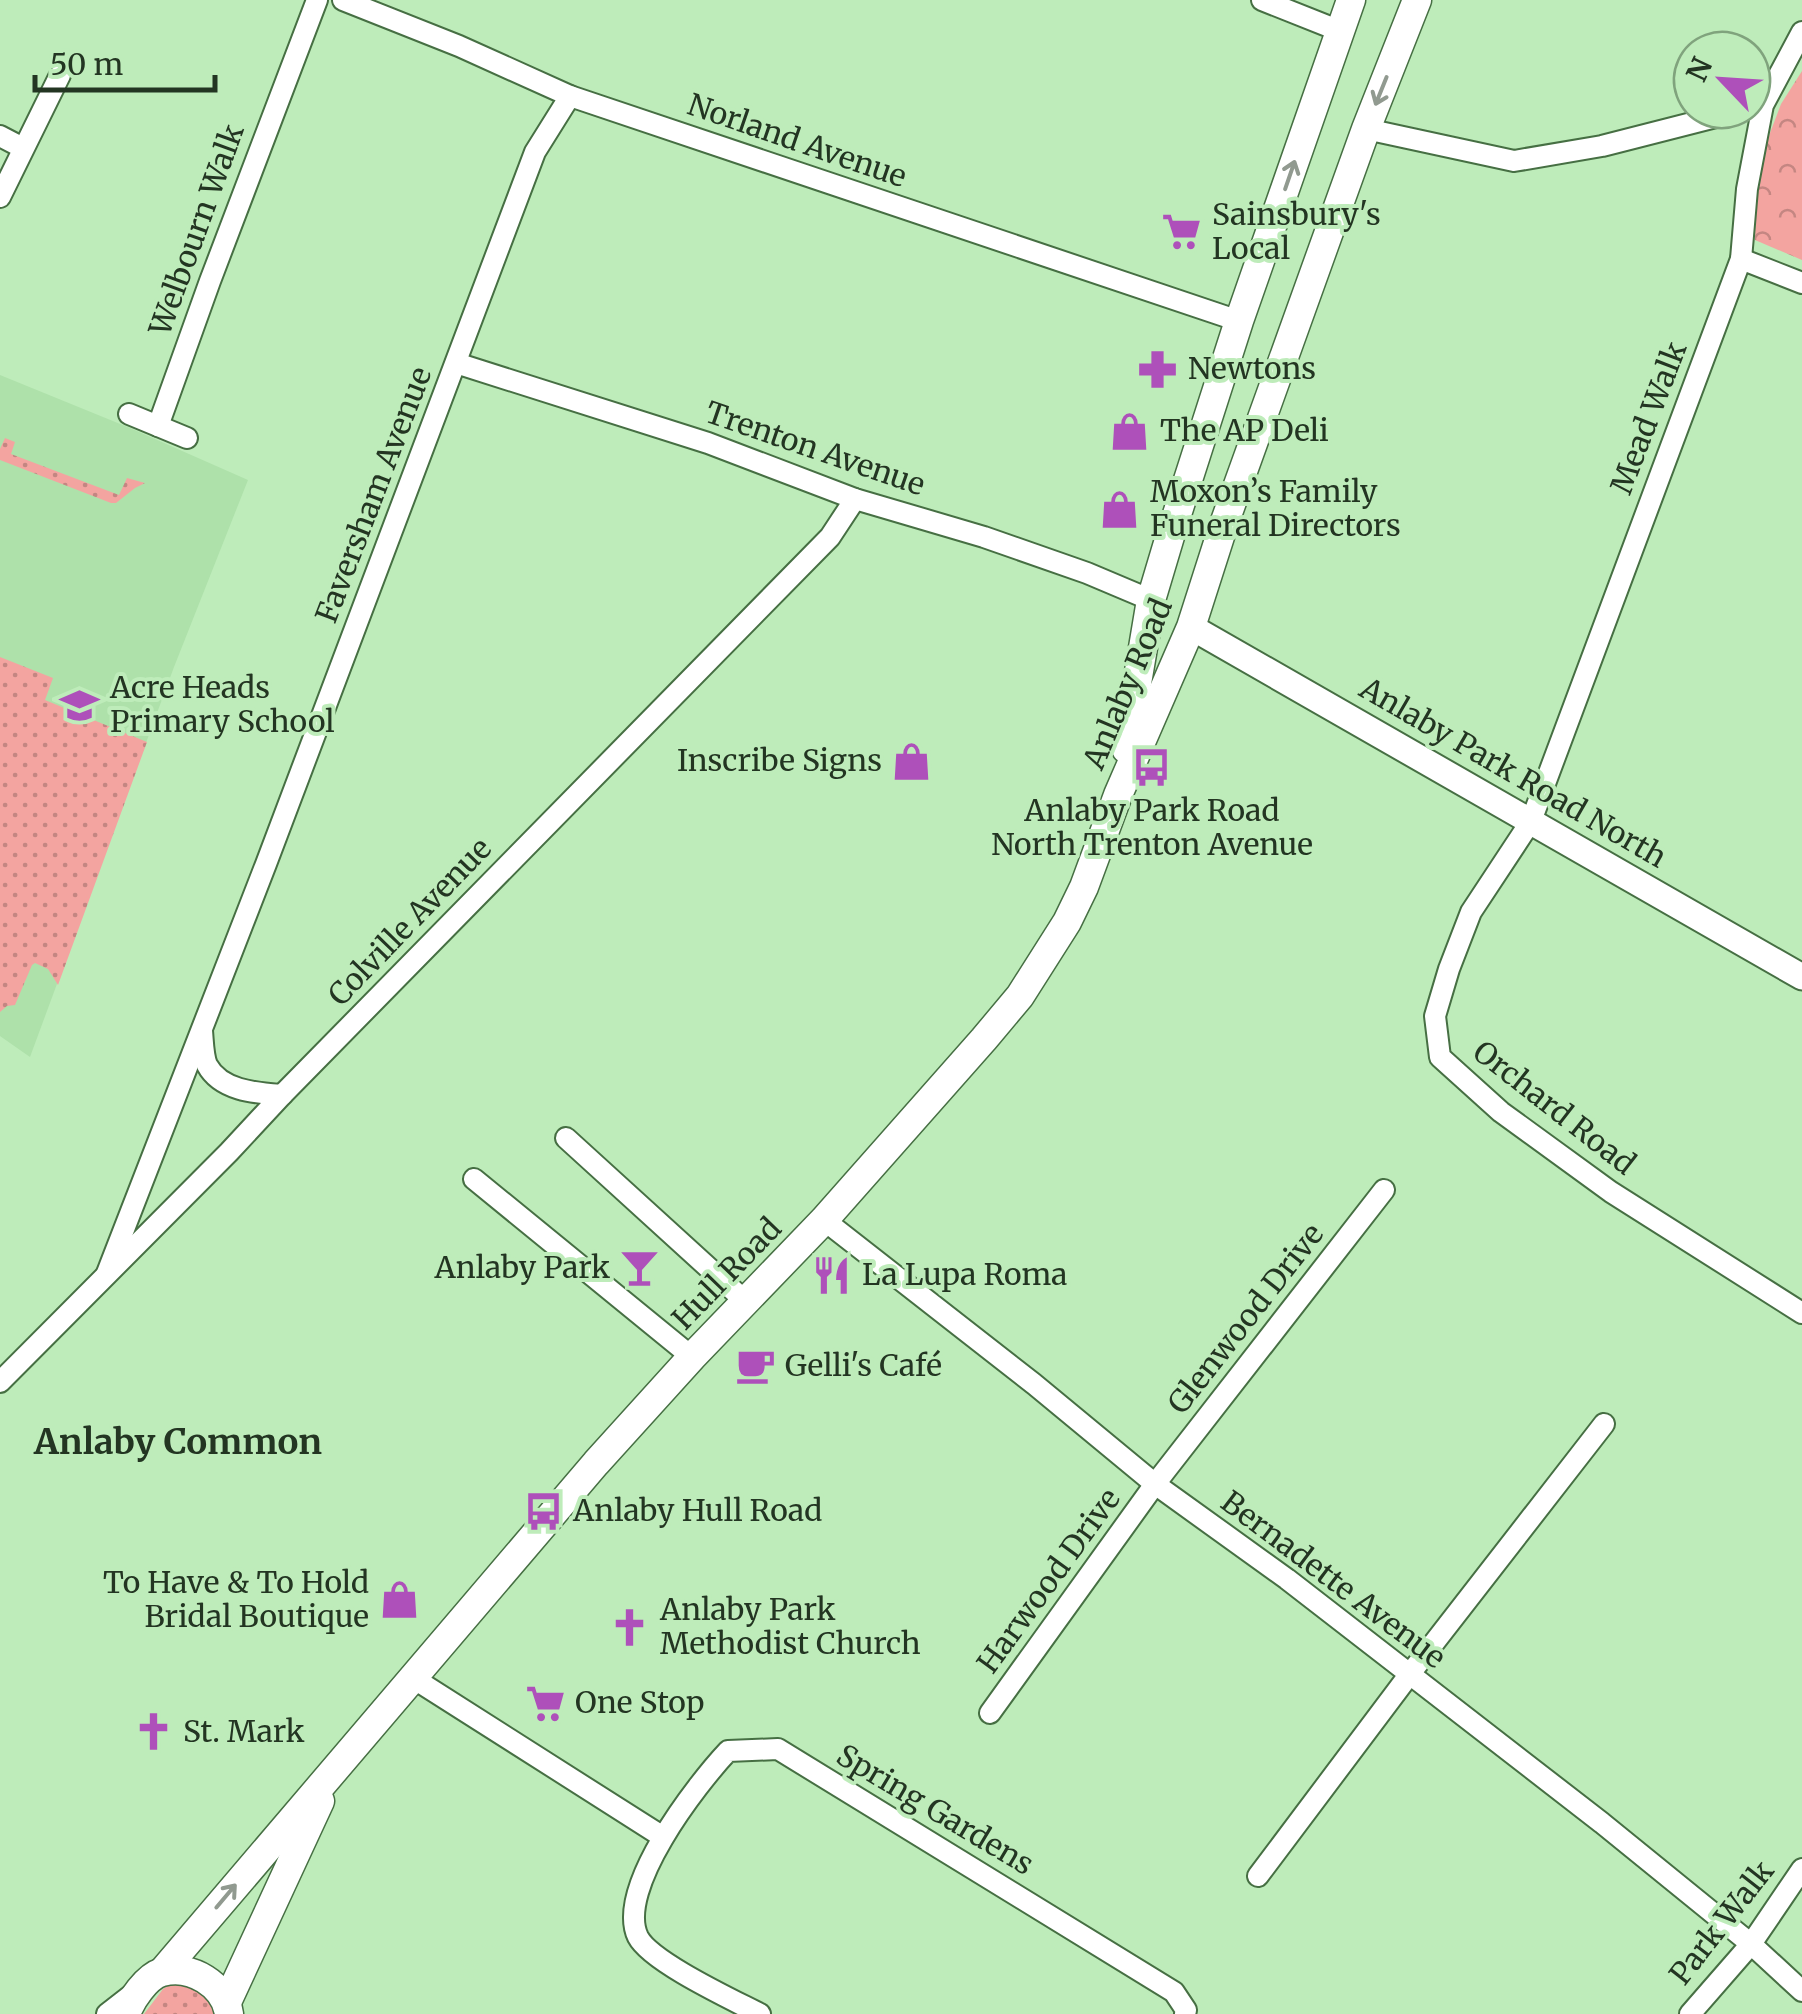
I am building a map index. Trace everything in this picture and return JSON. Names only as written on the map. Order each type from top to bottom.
[{"type":"main road","name":"Anlaby Road","points":[[1118,794],[1152,600],[1239,321],[1351,0]]},
{"type":"main road","name":"Anlaby Road","points":[[1118,794],[1190,626],[1366,129],[1417,0]]},
{"type":"main road","name":"Hull Road","points":[[126,2014],[128,2007],[596,1463],[824,1220],[1020,996],[1067,922],[1084,887],[1118,794]]},
{"type":"main road","name":"Hull Road","points":[[228,2008],[335,1768]]},
{"type":"main road","points":[[154,1979],[182,1972],[200,1976],[216,1987],[228,2008]]},
{"type":"street","name":"Welbourn Walk","points":[[158,426],[316,0]]},
{"type":"street","name":"Norland Avenue","points":[[343,0],[570,96],[1239,321]]},
{"type":"street","points":[[1262,0],[1340,30]]},
{"type":"street","name":"Mead Walk","points":[[1772,79],[1802,32]]},
{"type":"street","points":[[0,198],[60,75]]},
{"type":"street","name":"Faversham Avenue","points":[[107,1273],[535,152],[570,96]]},
{"type":"street","points":[[1366,129],[1514,161],[1602,146],[1672,128]]},
{"type":"street","name":"Mead Walk","points":[[1530,822],[1741,259],[1751,130]]},
{"type":"street","points":[[0,136],[23,148]]},
{"type":"street","points":[[1741,259],[1802,283]]},
{"type":"street","name":"Trenton Avenue","points":[[456,363],[708,443],[855,499],[1088,573],[1152,600]]},
{"type":"street","points":[[129,414],[187,438]]},
{"type":"street","name":"Colville Avenue","points":[[0,1382],[830,537],[855,499]]},
{"type":"street","name":"Anlaby Park Road North","points":[[1190,626],[1802,977]]},
{"type":"street","name":"Orchard Road","points":[[1530,822],[1471,912],[1448,969],[1435,1016],[1440,1057],[1500,1112],[1611,1192],[1802,1313]]},
{"type":"street","points":[[202,1032],[207,1064],[225,1083],[250,1092],[282,1095]]},
{"type":"street","points":[[566,1138],[745,1301]]},
{"type":"street","points":[[474,1179],[692,1357]]},
{"type":"street","name":"Glenwood Drive","points":[[1155,1484],[1384,1190]]},
{"type":"street","name":"Bernadette Avenue","points":[[824,1220],[1155,1484],[1286,1579],[1602,1823],[1750,1944],[1802,1992]]},
{"type":"street","points":[[1258,1876],[1604,1424]]},
{"type":"street","name":"Harwood Drive","points":[[990,1713],[1155,1484]]},
{"type":"street","points":[[413,1678],[663,1837]]},
{"type":"street","name":"Spring Gardens","points":[[760,2014],[664,1962],[638,1937],[633,1907],[663,1837],[700,1781],[728,1750],[778,1749],[1174,1992],[1186,2014]]},
{"type":"street","name":"Park Walk","points":[[1690,2014],[1750,1944],[1802,1869]]},
{"type":"street","points":[[107,2014],[154,1979]]},
{"type":"shaded area","name":"Acre Heads Primary School","points":[[0,375],[248,480],[174,667],[30,1057],[0,1036]]},
{"type":"green space","points":[[1802,71],[1802,260],[1755,240],[1756,189],[1781,104]]},
{"type":"green space","points":[[5,438],[15,442],[11,454],[119,495],[127,478],[145,483],[111,503],[0,460]]},
{"type":"green space","points":[[0,657],[53,678],[45,700],[147,742],[58,985],[48,969],[35,963],[15,1005],[0,1012]]},
{"type":"green space","points":[[176,1981],[199,1982],[217,2014],[144,2014],[163,1989]]},
{"type":"place","name":"Sainsbury's Local","points":[[1182,232]]},
{"type":"place","name":"Newtons","points":[[1158,369]]},
{"type":"place","name":"The AP Deli","points":[[1130,431]]},
{"type":"place","name":"Moxon’s Family Funeral Directors","points":[[1120,509]]},
{"type":"place","name":"Acre Heads Primary School","points":[[80,705]]},
{"type":"place","name":"Inscribe Signs","points":[[912,761]]},
{"type":"place","name":"Anlaby Park Road North Trenton Avenue","points":[[1152,767]]},
{"type":"place","name":"Anlaby Park","points":[[640,1268]]},
{"type":"place","name":"La Lupa Roma","points":[[832,1275]]},
{"type":"place","name":"Gelli's Café","points":[[755,1366]]},
{"type":"place","name":"Anlaby Hull Road","points":[[543,1511]]},
{"type":"place","name":"To Have & To Hold Bridal Boutique","points":[[399,1600]]},
{"type":"place","name":"Anlaby Park Methodist Church","points":[[630,1627]]},
{"type":"place","name":"One Stop","points":[[545,1703]]},
{"type":"place","name":"St. Mark","points":[[153,1732]]},
{"type":"district","name":"Anlaby Common","points":[[178,1442]]}]
